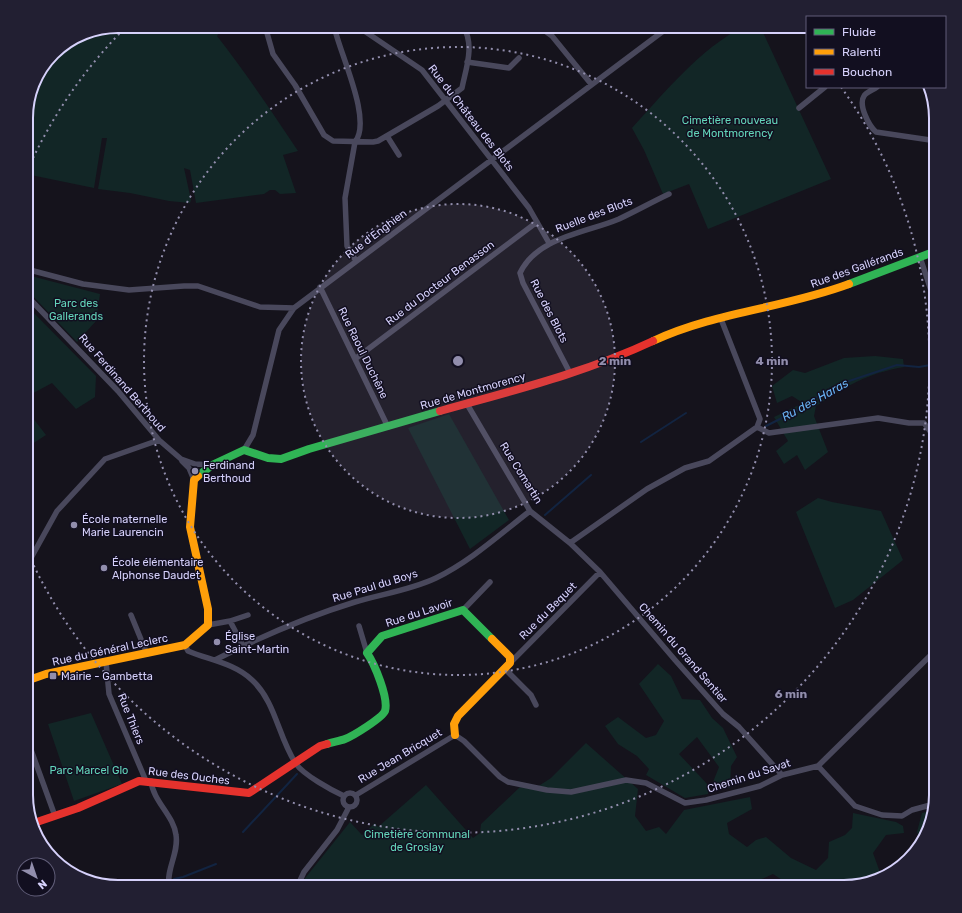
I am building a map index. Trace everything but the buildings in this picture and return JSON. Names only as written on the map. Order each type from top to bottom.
[{"type":"street","points":[[267,33],[273,54],[295,85],[324,135],[333,141],[355,142],[373,142],[387,136],[445,101],[462,88],[467,62],[469,38],[466,33]]},
{"type":"street","points":[[335,33],[337,42],[351,77],[360,120],[359,137],[355,142],[346,198],[347,246],[356,261]]},
{"type":"street","name":"Rue du Château des Blots","points":[[367,33],[418,67],[529,208],[549,244]]},
{"type":"street","points":[[548,33],[552,36],[591,84]]},
{"type":"street","name":"Rue d'Enghien","points":[[244,450],[253,435],[279,330],[294,308],[660,33]]},
{"type":"street","points":[[467,62],[509,68],[519,58]]},
{"type":"street","points":[[799,108],[824,88]]},
{"type":"street","points":[[875,88],[863,97],[862,104],[876,132],[929,140]]},
{"type":"street","points":[[387,136],[399,155]]},
{"type":"street","name":"Ruelle des Blots","points":[[549,244],[618,219],[668,194]]},
{"type":"street","name":"Rue du Docteur Benasson","points":[[355,359],[537,222]]},
{"type":"street","name":"Rue des Blots","points":[[549,244],[525,263],[520,273],[523,283],[570,373]]},
{"type":"street","name":"Rue des Gallérands","points":[[762,307],[822,294],[929,254]]},
{"type":"street","points":[[920,257],[929,285]]},
{"type":"street","points":[[33,271],[83,284],[129,290],[198,286],[260,307],[294,308]]},
{"type":"street","name":"Rue Raoul Duchêne","points":[[320,287],[388,427]]},
{"type":"street","name":"Rue Ferdinand Berthoud","points":[[33,302],[118,390],[159,440],[180,459],[195,464],[212,465]]},
{"type":"street","name":"Rue de Montmorency","points":[[244,450],[268,458],[281,459],[308,448],[388,427],[570,373],[626,354],[679,329],[762,307]]},
{"type":"street","points":[[570,543],[647,489],[685,468],[709,461],[757,427],[760,419],[721,319]]},
{"type":"street","name":"Rue Comartin","points":[[467,404],[530,510],[570,543]]},
{"type":"street","points":[[757,427],[769,433],[878,418],[909,423],[924,423],[929,430]]},
{"type":"street","points":[[33,554],[57,511],[105,458],[159,440]]},
{"type":"street","points":[[194,480],[212,465],[244,450]]},
{"type":"street","points":[[180,459],[189,468],[194,480],[190,527],[208,609],[208,625],[230,622],[248,615]]},
{"type":"street","name":"Rue Paul du Boys","points":[[214,660],[284,626],[355,602],[410,588],[437,577],[473,555],[530,510]]},
{"type":"street","name":"Chemin du Grand Sentier","points":[[570,543],[600,572],[723,714],[739,727],[782,775]]},
{"type":"street","name":"Rue du Bequet","points":[[507,665],[600,572]]},
{"type":"street","points":[[463,610],[490,582]]},
{"type":"street","name":"Rue du Lavoir","points":[[367,653],[372,649],[375,641],[382,636],[463,610],[508,653],[510,657],[507,665]]},
{"type":"street","points":[[131,615],[147,654]]},
{"type":"street","points":[[230,622],[243,646]]},
{"type":"street","name":"Rue du Général Leclerc","points":[[33,679],[46,674],[185,645],[208,625]]},
{"type":"street","points":[[296,763],[320,746],[346,739],[381,716],[385,710],[385,701],[375,664],[367,653],[359,626]]},
{"type":"street","points":[[185,645],[188,651],[227,664],[252,679],[260,689],[273,711],[296,763],[313,777],[344,796]]},
{"type":"street","points":[[928,805],[918,808],[902,816],[882,815],[855,806],[818,766],[929,657]]},
{"type":"street","name":"Rue Thiers","points":[[106,662],[109,694],[149,781],[177,836],[176,852],[169,875],[169,880]]},
{"type":"street","points":[[455,735],[454,724],[458,716],[507,665],[531,695],[536,705]]},
{"type":"street","name":"Chemin du Savat","points":[[455,735],[464,741],[500,778],[508,782],[531,787],[571,792],[626,780],[646,783],[685,802],[706,800],[760,786],[782,775],[818,766]]},
{"type":"street","name":"Rue Jean Bricquet","points":[[356,795],[455,735]]},
{"type":"street","points":[[33,755],[55,816]]},
{"type":"street","name":"Rue des Ouches","points":[[37,822],[85,806],[139,781],[149,781],[245,794],[256,790],[296,763]]},
{"type":"street","points":[[300,880],[304,872],[337,830],[349,807],[356,804],[356,795],[350,793],[344,796]]},
{"type":"street","points":[[344,796],[344,803],[349,807]]},
{"type":"green space","points":[[118,33],[219,33],[217,36],[249,78],[298,151],[283,155],[296,193],[280,194],[275,190],[270,190],[264,194],[196,203],[190,170],[184,168],[191,200],[190,203],[98,189],[107,138],[102,138],[94,188],[33,175],[34,109],[37,90],[51,66],[62,54],[75,44],[90,37]]},
{"type":"green space","name":"Cimetière nouveau de Montmorency","points":[[733,33],[763,33],[831,179],[708,229],[689,184],[663,194],[644,150],[632,128],[684,72],[712,47]]},
{"type":"green space","name":"Parc des Gallerands","points":[[33,277],[100,294],[96,321],[77,342],[33,296]]},
{"type":"green space","points":[[33,312],[96,376],[95,397],[76,409],[52,383],[33,393]]},
{"type":"green space","points":[[875,356],[903,359],[904,367],[878,373],[858,381],[816,406],[814,416],[828,452],[805,470],[797,455],[784,464],[776,451],[788,441],[774,417],[803,403],[792,396],[777,403],[772,386],[793,370],[805,373],[844,358]]},
{"type":"green space","points":[[449,414],[509,520],[470,549],[408,428]]},
{"type":"green space","points":[[33,418],[46,435],[33,443]]},
{"type":"green space","points":[[818,498],[881,511],[903,560],[853,600],[835,608],[796,512]]},
{"type":"green space","points":[[658,664],[671,676],[682,699],[700,700],[712,718],[723,728],[737,757],[731,766],[730,788],[720,788],[713,782],[719,767],[697,737],[679,754],[709,786],[708,794],[685,798],[646,775],[649,769],[637,756],[618,744],[605,726],[618,717],[646,738],[656,735],[664,721],[639,684]]},
{"type":"green space","name":"Parc Marcel Glo","points":[[91,713],[122,784],[74,801],[48,724]]},
{"type":"green space","name":"Cimetière communal de Groslay","points":[[586,743],[638,789],[635,816],[646,831],[659,827],[666,834],[684,810],[750,797],[752,809],[727,823],[729,834],[747,847],[756,840],[766,837],[791,858],[816,870],[828,858],[829,842],[845,835],[852,828],[853,813],[896,822],[903,826],[904,833],[886,835],[873,853],[880,872],[866,877],[844,880],[782,880],[773,874],[760,880],[304,880],[350,822],[362,835],[375,823],[378,827],[426,785],[473,838],[480,833],[481,824],[520,787],[534,789],[551,778]]},
{"type":"green space","points":[[927,812],[923,828],[918,836],[917,832],[922,813]]},
{"type":"waterway","name":"Ru des Haras","points":[[766,426],[798,410],[808,402],[840,384],[897,365],[919,367],[929,365]]},
{"type":"waterway","name":"Ru des Haras","points":[[641,442],[686,413]]},
{"type":"waterway","name":"Ru des Haras","points":[[545,515],[591,475]]},
{"type":"waterway","name":"Ru des Haras","points":[[243,832],[297,774]]},
{"type":"waterway","name":"Ru des Haras","points":[[174,879],[216,864]]},
{"type":"traffic: fast","points":[[849,284],[929,254]]},
{"type":"traffic: fast","points":[[198,476],[212,465],[244,450],[268,458],[281,459],[309,449],[440,411]]},
{"type":"traffic: fast","points":[[327,744],[343,740],[354,734],[373,722],[385,711],[386,705],[383,690],[377,672],[367,653],[382,636],[463,610],[492,639]]},
{"type":"traffic: slow","points":[[653,341],[701,323],[800,299],[849,284]]},
{"type":"traffic: slow","points":[[33,679],[46,674],[185,645],[208,625],[208,609],[190,527],[194,480],[198,476]]},
{"type":"traffic: slow","points":[[455,735],[454,724],[458,716],[510,663],[510,657],[492,639]]},
{"type":"traffic: jam","points":[[440,411],[574,372],[601,363],[653,341]]},
{"type":"traffic: jam","points":[[37,822],[78,808],[139,781],[249,793],[320,746],[327,744]]},
{"type":"place","name":"Ferdinand Berthoud","points":[[195,471]]},
{"type":"place","name":"École maternelle Marie Laurencin","points":[[74,525]]},
{"type":"place","name":"École élémentaire Alphonse Daudet","points":[[104,568]]},
{"type":"place","name":"Église Saint-Martin","points":[[217,642]]},
{"type":"place","name":"Mairie - Gambetta","points":[[53,676]]}]
